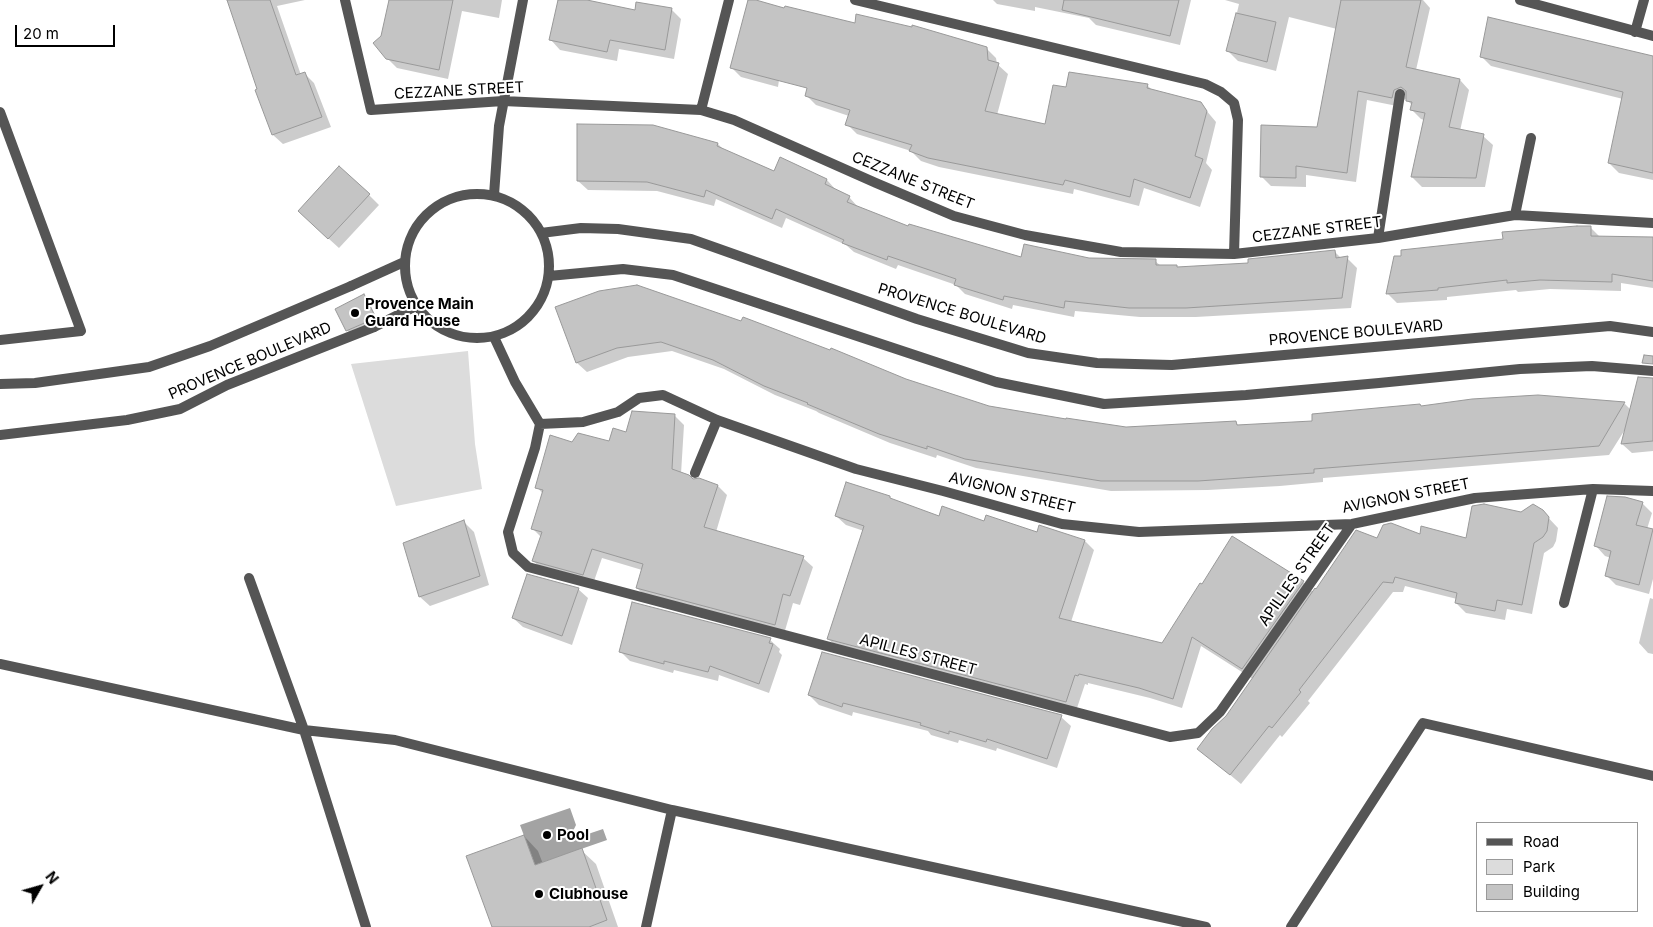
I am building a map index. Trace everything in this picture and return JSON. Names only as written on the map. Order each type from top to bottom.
[{"type":"street","name":"CEZZANE STREET","points":[[345,0],[371,110],[503,101],[701,110],[734,120],[876,184],[954,216],[1025,234],[1122,252],[1234,254],[1378,238],[1515,215],[1653,224]]},
{"type":"street","points":[[494,195],[499,126],[523,0]]},
{"type":"street","points":[[701,110],[729,0]]},
{"type":"street","points":[[855,0],[1205,84],[1221,92],[1234,103],[1238,120],[1234,254]]},
{"type":"street","points":[[1520,0],[1653,36]]},
{"type":"street","points":[[1635,32],[1644,0]]},
{"type":"street","points":[[1378,238],[1400,94]]},
{"type":"street","points":[[0,112],[81,331],[0,340]]},
{"type":"street","points":[[1515,215],[1532,138]]},
{"type":"street","points":[[473,193],[494,195],[513,203],[530,216],[542,233],[548,254],[549,276],[542,296],[531,315],[514,329],[494,337],[472,338],[450,334],[431,323],[416,306],[409,292],[404,262],[408,241],[418,222],[433,207],[452,198],[473,193]]},
{"type":"street","name":"PROVENCE BOULEVARD","points":[[542,233],[581,228],[618,229],[691,238],[917,318],[1028,353],[1097,363],[1172,365],[1610,326],[1653,332]]},
{"type":"street","name":"PROVENCE BOULEVARD","points":[[0,384],[35,383],[150,367],[210,346],[404,262]]},
{"type":"street","points":[[549,276],[623,269],[673,274],[996,382],[1104,404],[1246,395],[1520,368],[1592,366],[1653,371]]},
{"type":"street","name":"PROVENCE BOULEVARD","points":[[0,435],[127,420],[180,409],[227,385],[374,326],[416,306]]},
{"type":"street","points":[[494,337],[515,382],[540,424]]},
{"type":"street","name":"AVIGNON STREET","points":[[540,424],[583,422],[618,412],[639,398],[663,395],[717,420],[856,469],[1062,524],[1139,532],[1352,524],[1475,498],[1593,488],[1653,491]]},
{"type":"street","points":[[695,473],[717,420]]},
{"type":"street","name":"APILLES STREET","points":[[540,424],[535,448],[508,532],[513,552],[528,566],[1170,738],[1198,733],[1220,712],[1352,524]]},
{"type":"street","points":[[1564,603],[1593,488]]},
{"type":"street","points":[[249,578],[304,730],[366,927]]},
{"type":"street","points":[[0,664],[304,730],[395,740],[672,810],[1206,927]]},
{"type":"street","points":[[1291,927],[1423,723],[1653,776]]},
{"type":"street","points":[[646,927],[672,810]]},
{"type":"green space","points":[[468,351],[475,444],[482,489],[396,506],[351,364]]},
{"type":"shaded area","name":"Pool","points":[[570,808],[576,825],[570,837],[573,839],[603,829],[607,840],[535,865],[520,825]]},
{"type":"building","points":[[227,0],[270,0],[296,75],[305,72],[322,117],[272,135],[255,90],[257,89]]},
{"type":"building","points":[[389,0],[453,0],[439,70],[386,59],[373,43],[381,36]]},
{"type":"building","points":[[558,0],[587,0],[635,10],[636,2],[672,8],[665,50],[610,40],[607,52],[549,40]]},
{"type":"building","points":[[748,0],[756,0],[784,8],[785,6],[855,23],[856,14],[912,27],[912,25],[987,47],[988,60],[999,63],[985,111],[1045,124],[1053,85],[1066,87],[1069,72],[1148,84],[1147,88],[1201,102],[1207,111],[1195,156],[1203,159],[1190,198],[1134,179],[1130,197],[1065,180],[1063,185],[928,158],[909,151],[912,145],[845,125],[850,110],[805,96],[807,88],[730,68]]},
{"type":"building","points":[[1064,0],[1179,0],[1170,36],[1062,10]]},
{"type":"building","points":[[1341,0],[1421,0],[1406,67],[1460,79],[1449,127],[1484,134],[1476,178],[1411,177],[1425,113],[1410,110],[1412,102],[1406,101],[1406,91],[1401,87],[1394,90],[1392,98],[1358,91],[1347,173],[1296,166],[1296,178],[1260,177],[1261,125],[1317,127]]},
{"type":"building","points":[[1236,13],[1276,22],[1267,62],[1226,51]]},
{"type":"building","points":[[1488,17],[1653,56],[1653,173],[1608,163],[1623,92],[1480,57]]},
{"type":"building","points":[[577,124],[653,125],[718,143],[717,146],[774,171],[780,157],[827,179],[825,184],[850,196],[847,202],[908,226],[909,224],[1021,257],[1024,244],[1089,258],[1156,259],[1156,265],[1177,265],[1177,267],[1248,263],[1248,259],[1335,250],[1336,258],[1348,256],[1342,298],[1186,308],[1129,308],[1065,301],[1064,308],[1004,296],[1003,300],[954,285],[956,279],[888,256],[887,260],[842,243],[844,240],[776,209],[772,219],[706,190],[704,197],[647,182],[577,181]]},
{"type":"building","points":[[339,166],[370,194],[328,239],[298,211]]},
{"type":"building","points":[[1591,226],[1591,236],[1653,237],[1653,281],[1612,274],[1612,282],[1540,280],[1507,283],[1507,280],[1438,288],[1438,290],[1386,294],[1394,256],[1401,256],[1401,250],[1503,239],[1502,232]]},
{"type":"building","points":[[637,285],[741,321],[743,317],[830,350],[831,348],[906,379],[989,406],[1126,427],[1236,421],[1237,425],[1312,421],[1312,414],[1420,404],[1421,406],[1472,399],[1538,395],[1625,402],[1599,446],[1314,469],[1314,473],[1198,481],[1101,481],[965,459],[927,446],[927,449],[879,434],[764,386],[713,360],[661,342],[617,348],[576,363],[555,307],[599,291]]},
{"type":"building","name":"Provence Main Guard House","points":[[364,294],[376,318],[346,331],[335,309]]},
{"type":"building","points":[[1644,355],[1653,356],[1653,364],[1642,363]]},
{"type":"building","points":[[1638,377],[1653,378],[1653,441],[1621,444]]},
{"type":"building","points":[[632,411],[675,414],[672,469],[689,475],[693,479],[699,478],[718,485],[704,527],[804,556],[790,596],[783,594],[775,625],[636,588],[643,564],[592,549],[583,575],[532,561],[542,532],[531,529],[543,490],[535,488],[550,435],[572,442],[578,433],[609,441],[613,428],[626,432]]},
{"type":"building","points":[[846,482],[890,496],[890,498],[939,516],[942,506],[984,521],[986,515],[1037,532],[1039,525],[1085,540],[1059,618],[1162,643],[1232,536],[1304,581],[1242,669],[1192,637],[1173,699],[1139,688],[1079,674],[1078,676],[1075,675],[1066,702],[827,639],[864,526],[835,516]]},
{"type":"building","points":[[1607,496],[1625,497],[1643,502],[1636,525],[1653,529],[1639,585],[1605,576],[1611,551],[1594,546]]},
{"type":"building","points":[[1484,504],[1521,512],[1533,504],[1543,510],[1549,517],[1547,531],[1543,537],[1534,543],[1522,605],[1497,600],[1495,611],[1455,603],[1457,593],[1395,577],[1393,583],[1383,582],[1299,690],[1301,692],[1272,728],[1269,726],[1230,775],[1197,749],[1212,729],[1226,716],[1356,530],[1377,538],[1383,525],[1391,523],[1420,534],[1421,526],[1466,538],[1472,506]]},
{"type":"building","points":[[464,520],[480,576],[419,597],[403,543]]},
{"type":"building","points":[[527,574],[579,588],[562,636],[512,618]]},
{"type":"building","points":[[632,602],[771,638],[769,643],[773,644],[759,684],[710,666],[708,672],[664,661],[664,664],[619,652]]},
{"type":"building","points":[[822,652],[1062,715],[1047,759],[987,739],[986,742],[949,731],[949,734],[920,725],[921,723],[843,703],[842,707],[808,695]]},
{"type":"building","name":"Clubhouse","points":[[524,835],[535,865],[582,848],[607,920],[589,927],[492,927],[466,856]]},
{"type":"place","name":"Provence Main Guard House","points":[[355,313]]},
{"type":"place","name":"Pool","points":[[547,835]]},
{"type":"place","name":"Clubhouse","points":[[539,894]]}]
